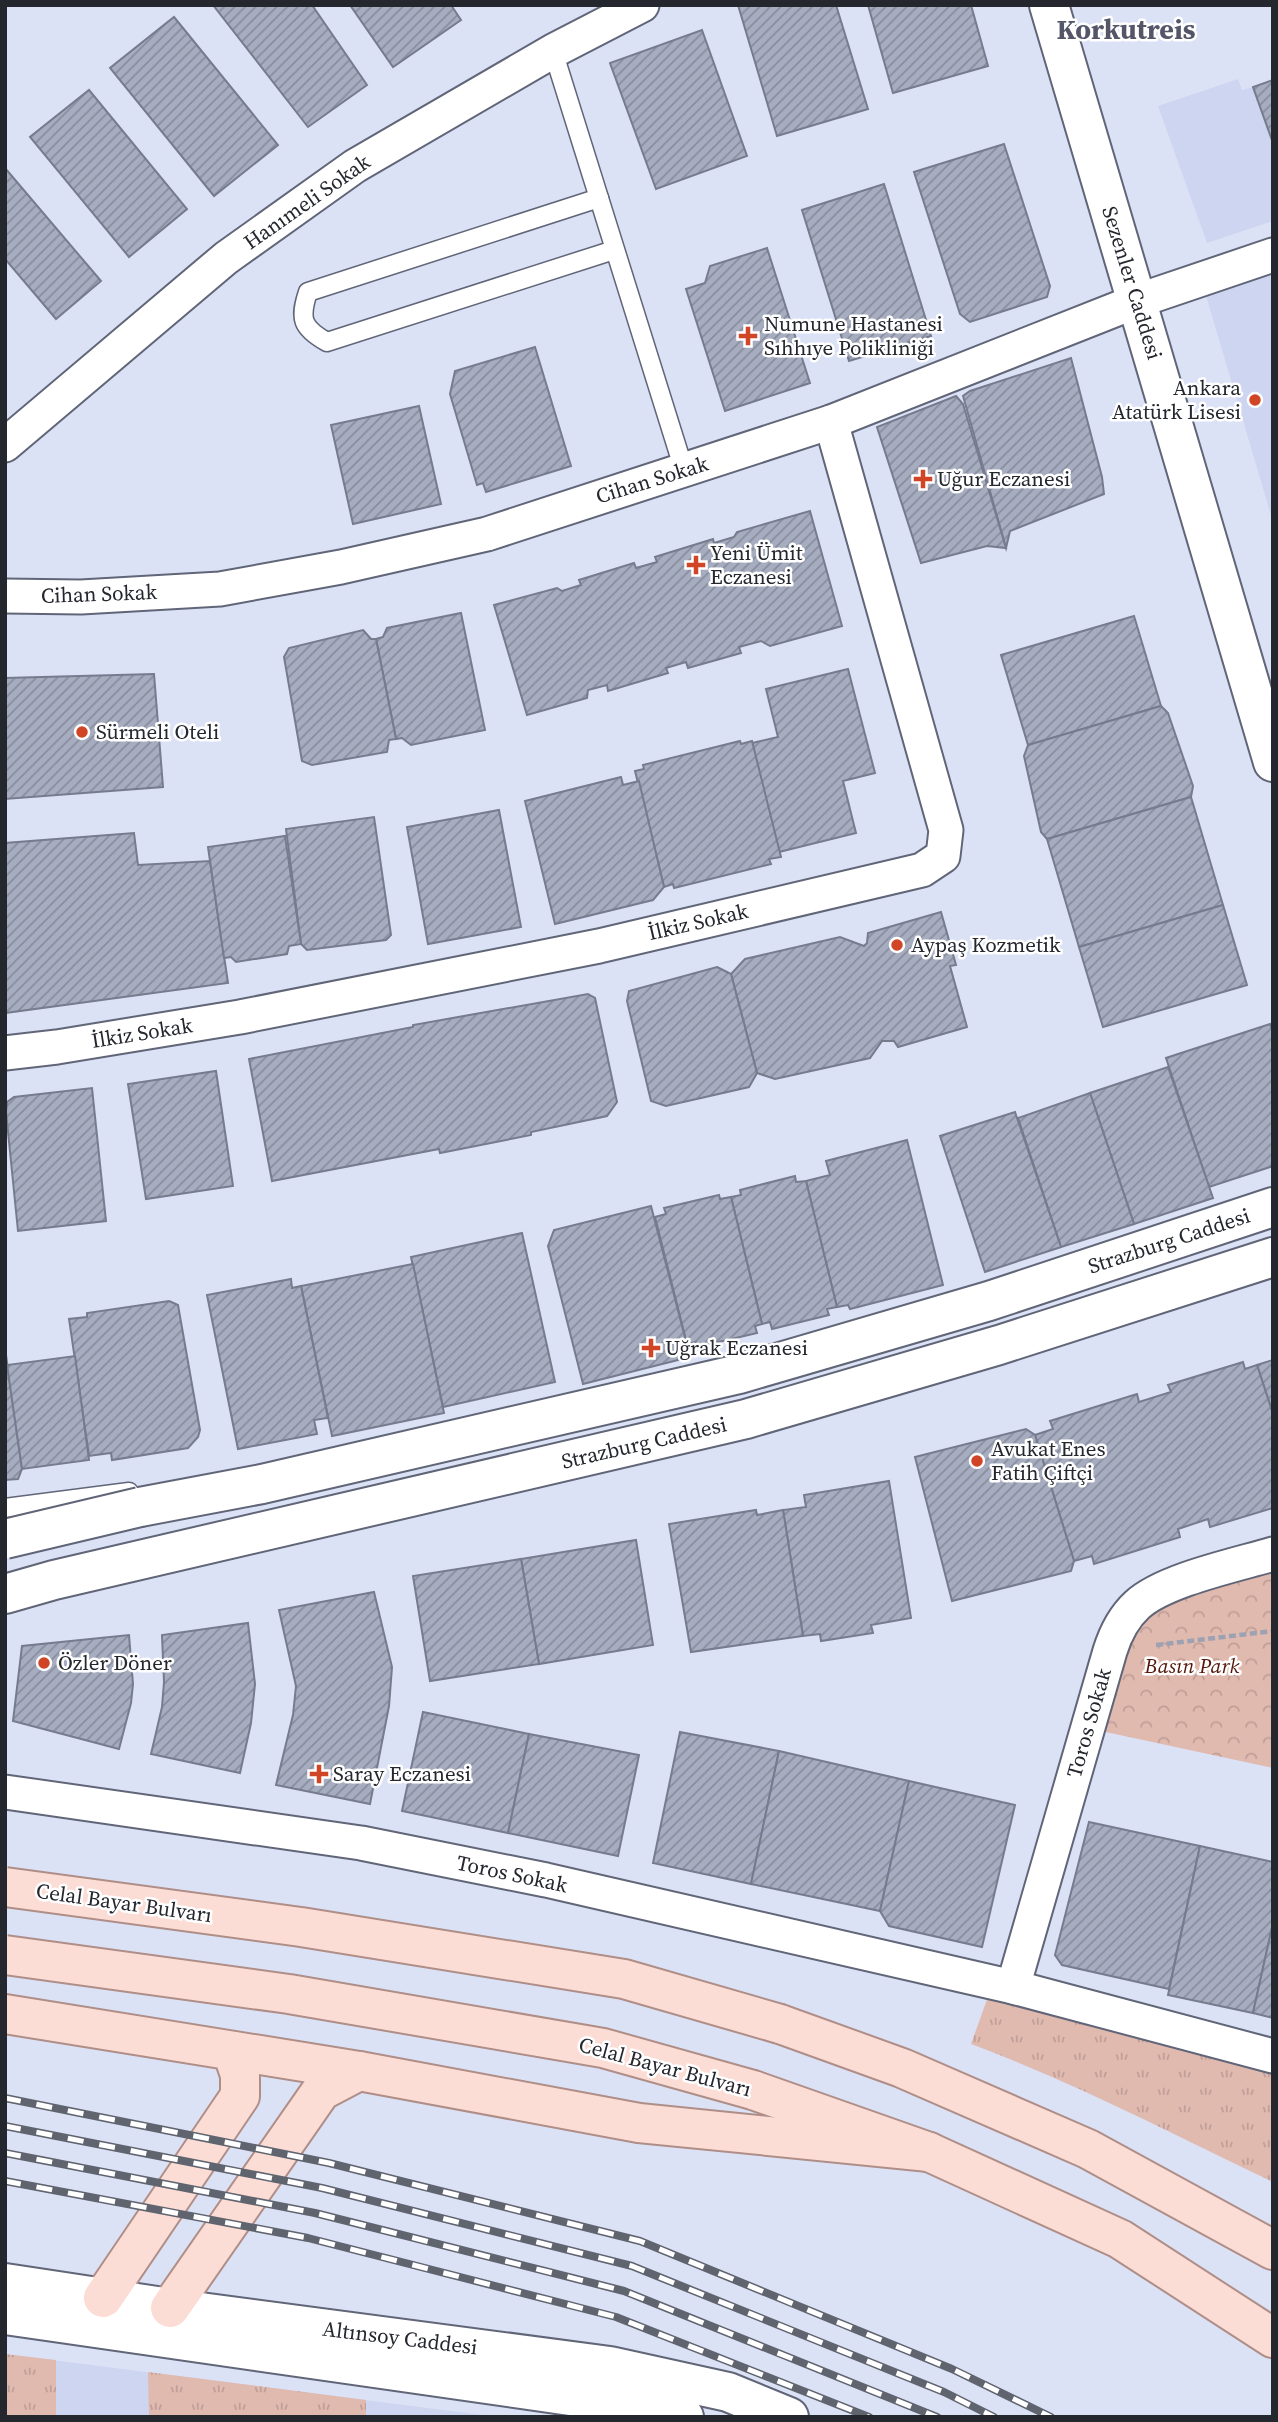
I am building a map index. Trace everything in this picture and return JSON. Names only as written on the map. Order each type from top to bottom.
[{"type":"main road","name":"Sezenler Caddesi","points":[[1049,5],[1273,762]]},
{"type":"main road","name":"Strazburg Caddesi","points":[[5,1539],[140,1507],[262,1484],[739,1374],[989,1301],[1273,1207]]},
{"type":"main road","name":"Strazburg Caddesi","points":[[5,1594],[54,1580],[746,1419],[999,1345],[1273,1257]]},
{"type":"main road","name":"Celal Bayar Bulvarı","points":[[5,1887],[301,1927],[624,1979],[780,2024],[902,2068],[1088,2149],[1273,2250]]},
{"type":"main road","name":"Celal Bayar Bulvarı","points":[[5,1955],[289,1994],[603,2048],[753,2090],[929,2152],[1120,2239],[1273,2337]]},
{"type":"main road","points":[[5,2014],[359,2071],[639,2123],[929,2152]]},
{"type":"main road","points":[[100,2313],[240,2096],[240,2075],[232,2051]]},
{"type":"main road","points":[[167,2323],[321,2091],[359,2071]]},
{"type":"main road","name":"Altınsoy Caddesi","points":[[5,2283],[100,2313],[612,2402],[684,2417]]},
{"type":"main road","name":"Altınsoy Caddesi","points":[[5,2315],[100,2313]]},
{"type":"main road","name":"Altınsoy Caddesi","points":[[167,2323],[610,2366],[728,2392],[789,2417]]},
{"type":"street","name":"Hanımeli Sokak","points":[[5,445],[237,250],[355,166],[553,51],[642,5]]},
{"type":"street","name":"Cihan Sokak","points":[[5,596],[81,597],[220,589],[341,567],[487,534],[831,422],[1137,301],[1273,255]]},
{"type":"street","name":"İlkiz Sokak","points":[[5,1054],[240,1017],[599,946],[922,870],[943,856],[946,830],[831,422]]},
{"type":"street","name":"Toros Sokak","points":[[1013,1987],[1110,1651],[1124,1621],[1137,1605],[1156,1592],[1273,1554]]},
{"type":"street","name":"Toros Sokak","points":[[5,1792],[361,1843],[546,1880],[1013,1987],[1273,2056]]},
{"type":"lane","points":[[553,51],[684,470]]},
{"type":"lane","points":[[599,198],[308,292],[303,306],[303,322],[313,334],[327,342],[614,250]]},
{"type":"lane","points":[[5,1508],[199,1484],[262,1484]]},
{"type":"path","points":[[1110,1651],[1273,1630]]},
{"type":"shaded area","points":[[1238,79],[1242,90],[1253,87],[1273,143],[1273,221],[1207,243],[1158,106]]},
{"type":"shaded area","name":"Ankara Atatürk Lisesi","points":[[1273,255],[1273,522],[1201,279]]},
{"type":"shaded area","points":[[5,2354],[498,2417],[5,2417]]},
{"type":"green space","name":"Basın Park","points":[[1273,1554],[1273,1768],[1087,1728],[1124,1621]]},
{"type":"green space","points":[[993,1983],[1273,2056],[1273,2182],[1086,2092],[971,2044]]},
{"type":"green space","points":[[5,2354],[56,2360],[56,2417],[5,2417]]},
{"type":"green space","points":[[148,2372],[366,2400],[366,2417],[149,2417]]},
{"type":"building","points":[[213,5],[312,5],[367,85],[308,127]]},
{"type":"building","points":[[350,5],[451,5],[461,20],[393,67]]},
{"type":"building","points":[[738,5],[836,5],[868,109],[777,136]]},
{"type":"building","points":[[868,5],[971,5],[988,66],[893,93]]},
{"type":"building","points":[[174,17],[278,145],[214,196],[110,68]]},
{"type":"building","points":[[702,30],[747,156],[656,189],[610,63]]},
{"type":"building","points":[[1273,80],[1273,143],[1253,87]]},
{"type":"building","points":[[89,90],[187,209],[129,257],[30,137]]},
{"type":"building","points":[[1004,144],[1050,286],[1047,297],[970,322],[960,314],[914,172]]},
{"type":"building","points":[[5,168],[101,281],[56,319],[5,259]]},
{"type":"building","points":[[884,184],[931,336],[849,361],[802,210]]},
{"type":"building","name":"Numune Hastanesi Sıhhıye Polikliniği","points":[[767,248],[810,383],[725,411],[686,289],[705,283],[710,266]]},
{"type":"building","points":[[535,347],[571,466],[486,492],[483,483],[477,485],[450,394],[455,371]]},
{"type":"building","points":[[1071,358],[1104,494],[1010,531],[1006,548],[963,396],[970,391]]},
{"type":"building","points":[[956,396],[963,404],[1006,548],[987,546],[921,563],[877,427]]},
{"type":"building","points":[[419,406],[441,504],[353,524],[331,425]]},
{"type":"building","points":[[810,511],[842,626],[770,646],[761,641],[739,647],[741,653],[688,668],[686,662],[666,668],[668,673],[608,691],[607,685],[588,690],[587,698],[527,715],[494,605],[557,588],[562,591],[581,585],[579,580],[634,563],[636,568],[657,562],[655,557],[713,539],[714,543],[734,537],[737,532]]},
{"type":"building","points":[[461,613],[485,730],[411,745],[402,738],[396,739],[376,639],[383,637],[387,628]]},
{"type":"building","points":[[1134,616],[1161,706],[1028,745],[1001,655]]},
{"type":"building","points":[[363,630],[371,639],[376,639],[396,739],[389,740],[387,752],[312,765],[302,761],[284,657],[289,648]]},
{"type":"building","points":[[848,669],[875,773],[843,781],[856,833],[779,852],[752,743],[778,737],[766,689]]},
{"type":"building","name":"Sürmeli Oteli","points":[[154,674],[163,787],[5,799],[5,678]]},
{"type":"building","points":[[1161,706],[1168,713],[1193,786],[1191,797],[1047,839],[1041,832],[1024,756],[1028,745]]},
{"type":"building","points":[[740,741],[741,744],[752,741],[781,857],[769,859],[771,864],[674,888],[673,884],[664,887],[635,771],[644,769],[643,765]]},
{"type":"building","points":[[621,777],[623,785],[639,781],[664,887],[653,900],[555,924],[525,801]]},
{"type":"building","points":[[1191,797],[1223,905],[1079,947],[1047,839]]},
{"type":"building","points":[[499,810],[521,927],[428,944],[407,827]]},
{"type":"building","points":[[374,817],[391,935],[386,940],[307,950],[301,944],[286,829]]},
{"type":"building","points":[[134,833],[138,865],[210,861],[228,983],[5,1013],[5,843]]},
{"type":"building","points":[[285,836],[301,944],[289,946],[287,954],[236,962],[231,957],[224,958],[208,847]]},
{"type":"building","points":[[1223,905],[1247,985],[1103,1027],[1079,947]]},
{"type":"building","points":[[941,912],[956,965],[950,966],[967,1027],[898,1047],[894,1041],[882,1041],[870,1058],[775,1079],[757,1073],[731,974],[745,959],[840,937],[864,946],[868,933]]},
{"type":"building","points":[[717,967],[731,974],[757,1073],[749,1087],[666,1106],[651,1101],[627,1001],[629,991]]},
{"type":"building","points":[[588,994],[595,998],[617,1102],[607,1116],[531,1132],[531,1135],[440,1153],[439,1149],[272,1181],[249,1059],[413,1025]]},
{"type":"building","points":[[1270,1024],[1273,1031],[1273,1166],[1209,1187],[1166,1058]]},
{"type":"building","points":[[1168,1067],[1213,1198],[1134,1224],[1090,1093]]},
{"type":"building","points":[[216,1071],[233,1186],[146,1199],[128,1084]]},
{"type":"building","points":[[92,1088],[106,1221],[18,1231],[7,1102],[14,1097]]},
{"type":"building","points":[[1090,1093],[1134,1224],[1061,1247],[1018,1118]]},
{"type":"building","points":[[1015,1112],[1061,1247],[985,1272],[940,1136]]},
{"type":"building","points":[[907,1140],[943,1285],[850,1309],[848,1305],[837,1307],[806,1181],[830,1175],[826,1161]]},
{"type":"building","points":[[795,1176],[796,1182],[806,1181],[837,1307],[827,1309],[829,1315],[772,1329],[770,1322],[762,1324],[731,1197],[741,1195],[740,1190]]},
{"type":"building","points":[[719,1195],[720,1199],[731,1197],[762,1324],[755,1326],[757,1333],[697,1347],[696,1342],[687,1344],[655,1217],[666,1214],[664,1208]]},
{"type":"building","points":[[651,1206],[690,1357],[583,1384],[548,1246],[554,1230]]},
{"type":"building","points":[[522,1233],[555,1382],[443,1407],[411,1257]]},
{"type":"building","points":[[413,1264],[444,1413],[332,1436],[301,1286]]},
{"type":"building","points":[[291,1279],[292,1288],[301,1286],[328,1418],[314,1420],[317,1434],[238,1449],[207,1295]]},
{"type":"building","points":[[169,1301],[178,1305],[200,1430],[198,1437],[188,1448],[112,1460],[111,1453],[89,1456],[69,1319],[87,1317],[87,1313]]},
{"type":"building","points":[[5,1348],[22,1469],[18,1479],[5,1480]]},
{"type":"building","points":[[75,1356],[89,1460],[22,1469],[7,1365]]},
{"type":"building","points":[[1273,1360],[1273,1414],[1257,1365]]},
{"type":"building","points":[[1243,1362],[1245,1369],[1257,1365],[1273,1414],[1273,1508],[1210,1527],[1208,1519],[1178,1529],[1180,1537],[1094,1564],[1092,1556],[1074,1561],[1035,1435],[1053,1429],[1050,1421],[1137,1394],[1139,1402],[1171,1392],[1168,1385]]},
{"type":"building","points":[[1026,1429],[1035,1435],[1074,1561],[1071,1571],[952,1601],[915,1457]]},
{"type":"building","points":[[889,1481],[911,1618],[871,1625],[873,1633],[821,1641],[820,1634],[803,1636],[783,1510],[806,1507],[804,1495]]},
{"type":"building","points":[[756,1510],[757,1515],[783,1510],[803,1636],[691,1652],[669,1524]]},
{"type":"building","points":[[636,1540],[653,1645],[539,1664],[521,1559]]},
{"type":"building","points":[[521,1559],[539,1664],[430,1681],[413,1576]]},
{"type":"building","points":[[374,1592],[392,1667],[389,1706],[370,1804],[276,1785],[293,1715],[296,1686],[279,1610]]},
{"type":"building","points":[[248,1623],[255,1684],[251,1723],[240,1773],[151,1754],[162,1707],[162,1635]]},
{"type":"building","points":[[129,1635],[133,1684],[119,1749],[13,1721],[22,1646]]},
{"type":"building","points":[[423,1712],[529,1734],[508,1833],[402,1811]]},
{"type":"building","points":[[680,1732],[779,1751],[751,1884],[653,1863]]},
{"type":"building","points":[[529,1734],[639,1755],[618,1856],[508,1833]]},
{"type":"building","points":[[779,1751],[909,1781],[880,1911],[751,1884]]},
{"type":"building","points":[[909,1781],[1015,1805],[982,1947],[889,1926],[880,1911]]},
{"type":"building","points":[[1089,1822],[1200,1846],[1169,1989],[1062,1965],[1055,1955]]},
{"type":"building","points":[[1200,1846],[1273,1862],[1273,1923],[1253,2013],[1168,1995]]},
{"type":"building","points":[[1273,1923],[1273,2018],[1253,2013]]},
{"type":"railway","points":[[5,2098],[329,2163],[640,2241],[952,2369],[1051,2417]]},
{"type":"railway","points":[[5,2126],[322,2188],[632,2266],[944,2392],[994,2417]]},
{"type":"railway","points":[[5,2153],[315,2213],[624,2291],[937,2417]]},
{"type":"railway","points":[[5,2181],[308,2238],[616,2317],[869,2417]]},
{"type":"place","name":"Numune Hastanesi Sıhhıye Polikliniği","points":[[748,336]]},
{"type":"place","name":"Ankara Atatürk Lisesi","points":[[1255,400]]},
{"type":"place","name":"Uğur Eczanesi","points":[[923,479]]},
{"type":"place","name":"Yeni Ümit Eczanesi","points":[[696,565]]},
{"type":"place","name":"Sürmeli Oteli","points":[[82,732]]},
{"type":"place","name":"Aypaş Kozmetik","points":[[897,945]]},
{"type":"place","name":"Uğrak Eczanesi","points":[[651,1348]]},
{"type":"place","name":"Avukat Enes Fatih Çiftçi","points":[[977,1461]]},
{"type":"place","name":"Özler Döner","points":[[44,1663]]},
{"type":"place","name":"Saray Eczanesi","points":[[319,1774]]},
{"type":"district","name":"Korkutreis","points":[[1126,29]]}]
